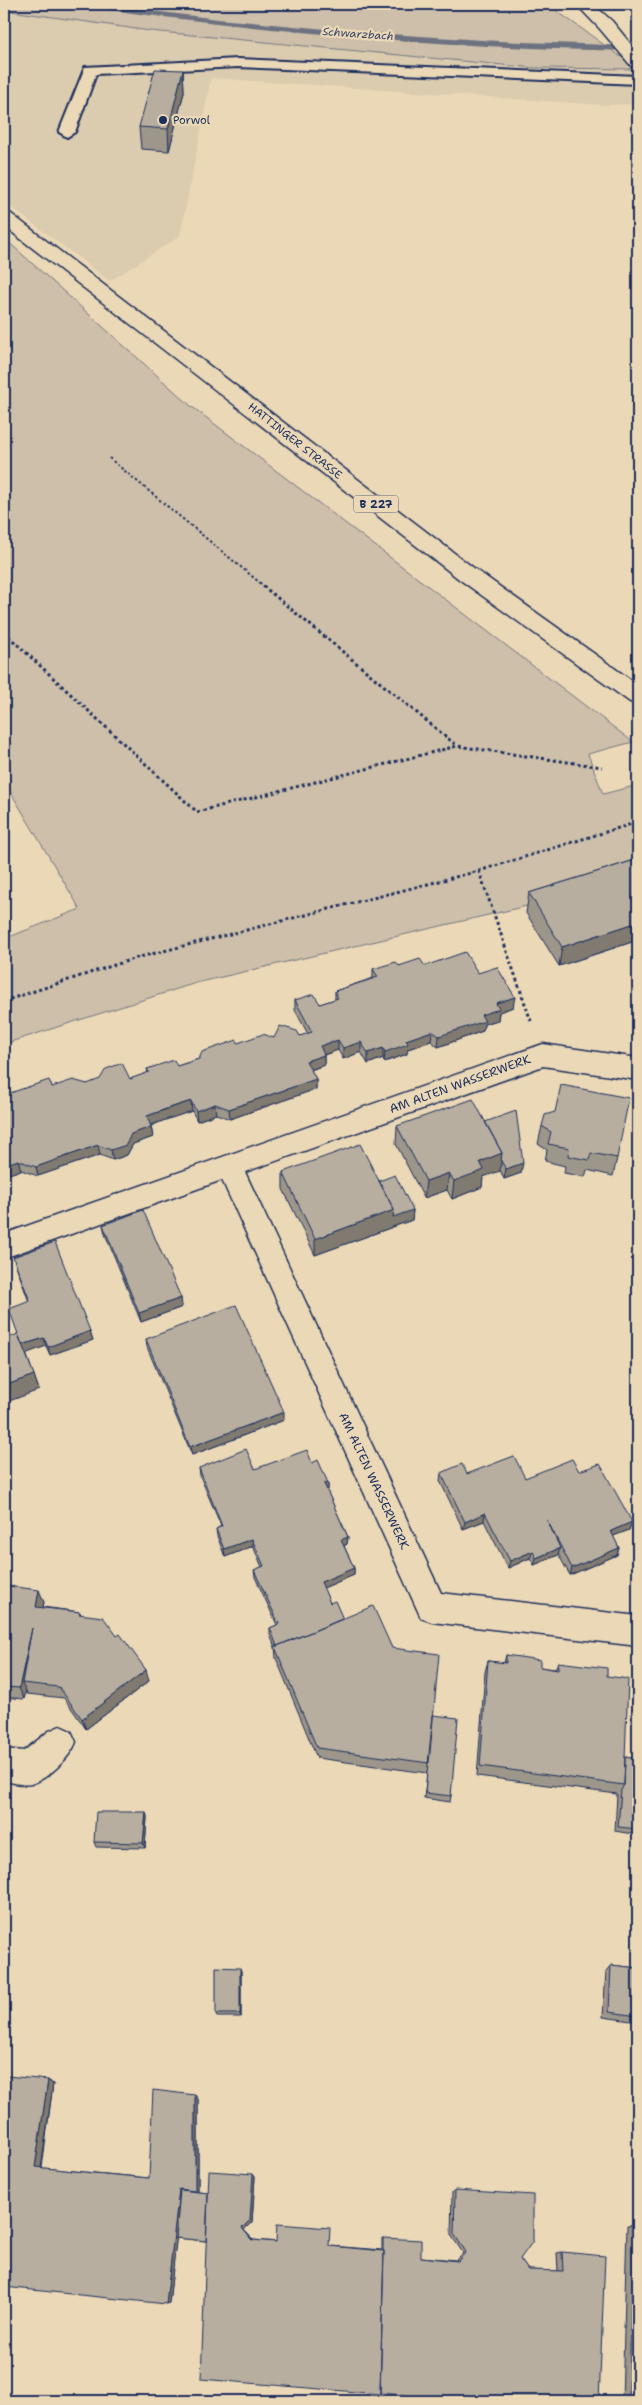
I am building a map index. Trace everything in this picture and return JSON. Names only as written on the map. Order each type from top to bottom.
[{"type":"street","points":[[584,4],[606,25],[638,63]]},
{"type":"street","name":"HATTINGER STRASSE","points":[[4,217],[468,574],[638,696]]},
{"type":"street","name":"AM ALTEN WASSERWERK","points":[[4,1246],[543,1055],[638,1069]]},
{"type":"street","name":"AM ALTEN WASSERWERK","points":[[229,1166],[432,1607],[638,1631]]},
{"type":"street","points":[[4,1765],[29,1768],[60,1742]]},
{"type":"lane","points":[[67,132],[90,70],[238,63],[638,80]]},
{"type":"path","points":[[109,458],[457,746]]},
{"type":"path","points":[[4,632],[197,812],[457,746],[602,767]]},
{"type":"path","points":[[4,1001],[136,958],[479,871],[638,822]]},
{"type":"path","points":[[479,871],[543,1055]]},
{"type":"shaded area","points":[[4,4],[547,4],[638,69],[534,68],[150,31],[4,10]]},
{"type":"shaded area","points":[[4,10],[150,31],[534,68],[638,69],[638,104],[603,105],[211,78],[180,236],[110,281],[4,202]]},
{"type":"shaded area","points":[[4,238],[191,406],[633,742],[588,754],[603,794],[638,785],[638,871],[587,892],[196,983],[4,1044],[4,939],[80,909],[4,781]]},
{"type":"building","points":[[155,69],[183,70],[168,129],[139,127]]},
{"type":"building","points":[[638,859],[638,922],[562,947],[529,893]]},
{"type":"building","points":[[465,952],[478,973],[497,967],[515,997],[496,1003],[499,1009],[481,1015],[485,1021],[439,1036],[432,1031],[406,1040],[408,1044],[385,1052],[383,1048],[368,1053],[361,1042],[343,1048],[338,1040],[320,1046],[324,1055],[306,1061],[316,1079],[229,1109],[215,1104],[196,1111],[191,1101],[166,1109],[147,1116],[151,1127],[131,1134],[126,1145],[111,1150],[98,1145],[36,1167],[18,1160],[4,1165],[4,1095],[49,1080],[52,1087],[73,1080],[87,1084],[100,1079],[106,1069],[122,1063],[130,1079],[149,1072],[147,1069],[174,1060],[177,1066],[199,1059],[202,1052],[237,1040],[238,1043],[263,1034],[274,1038],[280,1026],[297,1031],[300,1036],[312,1032],[295,1000],[314,994],[320,1004],[338,998],[335,991],[378,977],[373,969],[396,962],[399,966],[420,959],[425,966]]},
{"type":"building","points":[[561,1085],[629,1098],[617,1158],[591,1153],[589,1160],[568,1156],[569,1148],[548,1144],[551,1132],[542,1126],[545,1115],[555,1112]]},
{"type":"building","points":[[473,1099],[502,1153],[480,1162],[484,1170],[454,1181],[449,1173],[426,1181],[397,1126]]},
{"type":"building","points":[[516,1111],[523,1163],[506,1169],[501,1161],[502,1153],[485,1122]]},
{"type":"building","points":[[360,1144],[394,1210],[315,1239],[283,1172]]},
{"type":"building","points":[[395,1175],[413,1210],[393,1217],[394,1210],[379,1181]]},
{"type":"building","points":[[143,1210],[181,1298],[139,1313],[103,1225]]},
{"type":"building","points":[[55,1242],[90,1331],[48,1347],[44,1338],[22,1345],[9,1309],[30,1301],[13,1257]]},
{"type":"building","points":[[236,1305],[284,1412],[190,1447],[146,1339]]},
{"type":"building","points":[[18,1334],[34,1375],[4,1386],[4,1340]]},
{"type":"building","points":[[246,1449],[255,1469],[307,1450],[312,1463],[318,1460],[328,1483],[324,1484],[348,1537],[341,1540],[354,1568],[321,1582],[330,1603],[335,1601],[343,1619],[277,1646],[270,1628],[279,1624],[254,1570],[264,1566],[252,1539],[224,1549],[216,1529],[222,1526],[199,1468]]},
{"type":"building","points":[[514,1456],[525,1478],[572,1459],[579,1471],[600,1464],[632,1522],[611,1531],[619,1548],[572,1568],[547,1520],[560,1548],[536,1558],[533,1551],[510,1561],[485,1513],[465,1522],[441,1473],[462,1464],[467,1474]]},
{"type":"building","points":[[8,1586],[39,1590],[36,1607],[80,1612],[79,1614],[103,1617],[117,1636],[120,1634],[146,1670],[82,1719],[59,1687],[22,1683],[32,1628],[19,1688],[4,1687],[4,1589]]},
{"type":"building","points":[[373,1606],[392,1648],[439,1654],[429,1763],[317,1748],[275,1647]]},
{"type":"building","points":[[506,1655],[540,1660],[540,1667],[558,1670],[558,1662],[607,1668],[607,1676],[628,1679],[624,1785],[480,1766],[488,1661],[506,1663]]},
{"type":"building","points":[[433,1715],[458,1718],[451,1796],[425,1793]]},
{"type":"building","points":[[625,1757],[638,1759],[638,1829],[618,1827],[621,1790],[624,1785]]},
{"type":"building","points":[[96,1812],[146,1812],[143,1843],[94,1842]]},
{"type":"building","points":[[611,1965],[638,1968],[638,2016],[609,2012]]},
{"type":"building","points":[[216,1967],[240,1968],[240,2014],[216,2014]]},
{"type":"building","points":[[7,2076],[48,2080],[35,2167],[93,2173],[149,2178],[153,2090],[195,2095],[195,2191],[179,2189],[166,2304],[4,2287],[4,2196],[8,2171],[4,2170],[4,2096]]},
{"type":"building","points":[[209,2171],[253,2174],[250,2220],[242,2228],[252,2240],[276,2242],[277,2224],[330,2228],[329,2246],[384,2251],[380,2394],[201,2379]]},
{"type":"building","points":[[180,2190],[208,2193],[206,2241],[176,2238]]},
{"type":"building","points":[[455,2190],[533,2195],[533,2241],[520,2259],[528,2270],[563,2271],[562,2252],[605,2256],[599,2401],[477,2401],[380,2393],[383,2238],[421,2240],[421,2257],[458,2261],[466,2252],[454,2234]]},
{"type":"building","points":[[635,2225],[638,2225],[638,2305],[633,2304]]},
{"type":"building","points":[[631,2304],[638,2305],[638,2401],[629,2401]]},
{"type":"waterway","name":"Schwarzbach","points":[[78,4],[288,29],[358,35],[498,44],[638,49]]},
{"type":"place","name":"Porwol","points":[[163,120]]}]
